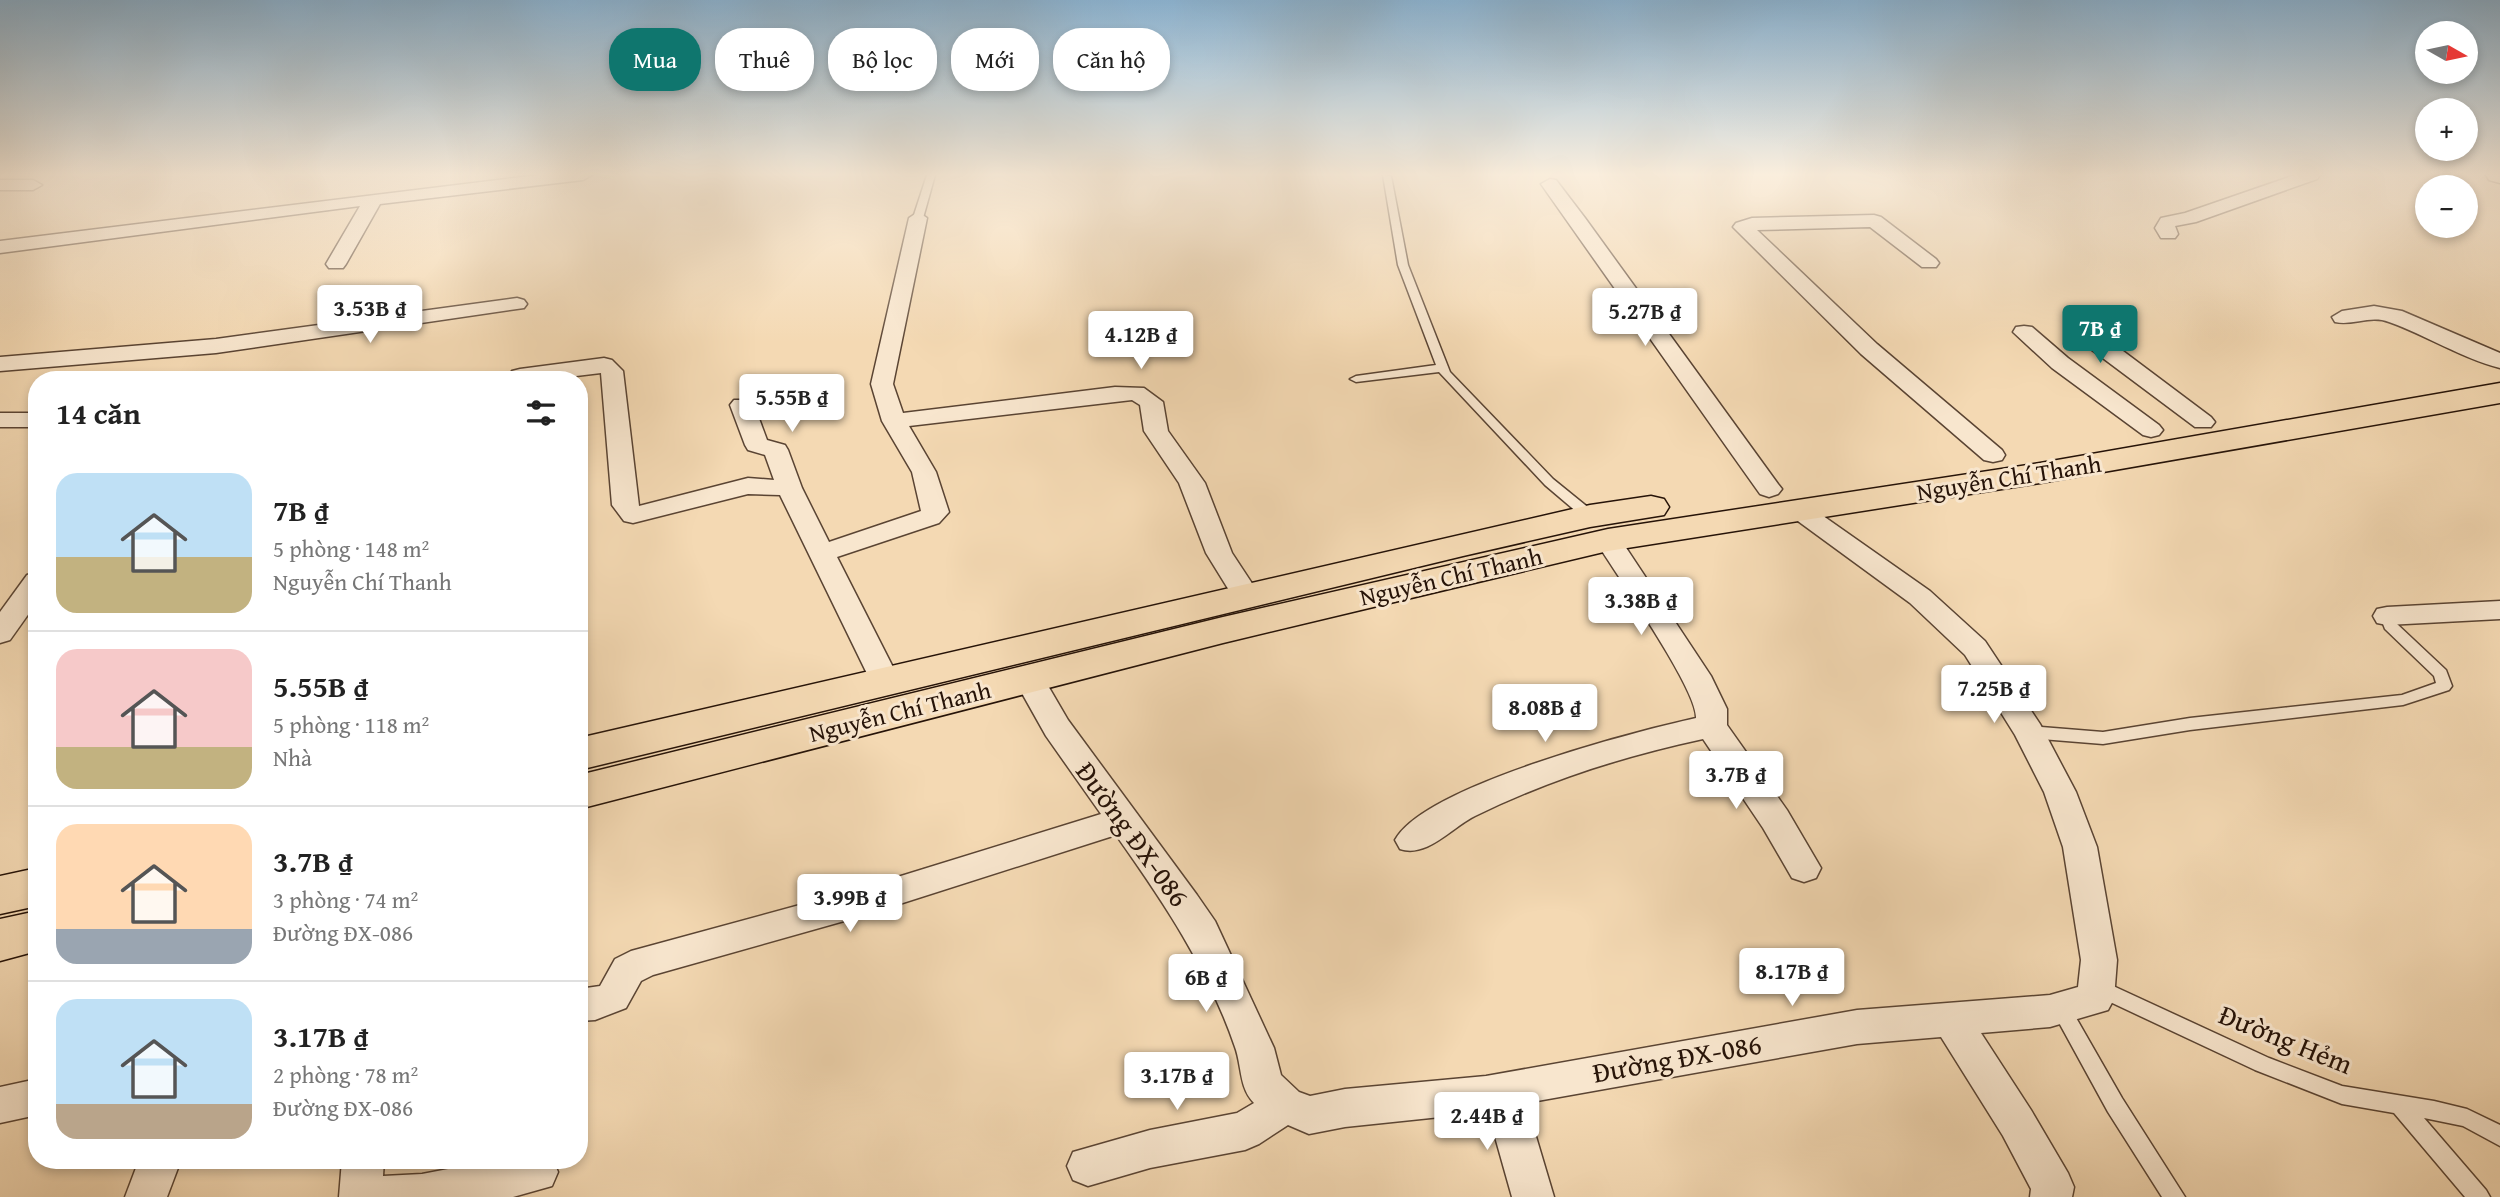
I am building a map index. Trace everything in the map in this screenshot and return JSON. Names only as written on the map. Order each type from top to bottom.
[{"type":"main road","name":"Nguyễn Chí Thanh","points":[[588,752],[886,683],[1245,594],[1599,528],[1800,511],[2054,471],[2422,397],[2500,373]]},
{"type":"main road","name":"Nguyễn Chí Thanh","points":[[588,790],[1223,630],[1599,528],[1769,489],[2203,422],[2422,397],[2500,393]]},
{"type":"main road","points":[[0,895],[28,889]]},
{"type":"main road","points":[[0,940],[28,933]]},
{"type":"street","points":[[0,247],[126,231]]},
{"type":"street","points":[[336,264],[355,231]]},
{"type":"street","points":[[822,553],[930,517],[936,512],[937,508],[924,472],[894,421],[883,393],[883,373],[915,231]]},
{"type":"street","points":[[1585,231],[1769,489]]},
{"type":"street","points":[[1747,231],[1804,283],[1869,349],[1993,455]]},
{"type":"street","points":[[1887,231],[1929,263]]},
{"type":"street","points":[[0,364],[216,346],[517,304]]},
{"type":"street","points":[[2343,317],[2358,312],[2385,314],[2500,361]]},
{"type":"street","points":[[2110,325],[2095,335],[2096,342],[2203,422]]},
{"type":"street","points":[[2024,332],[2060,363],[2151,430]]},
{"type":"street","points":[[558,371],[604,365],[612,371],[625,505],[633,515],[748,486],[789,488]]},
{"type":"street","points":[[894,421],[1136,393],[1151,402],[1156,431],[1192,483],[1219,553],[1245,594]]},
{"type":"street","points":[[743,405],[757,445],[776,450],[789,488],[886,683]]},
{"type":"street","points":[[0,420],[28,420]]},
{"type":"street","points":[[1800,511],[1920,597],[1975,648],[2029,732],[2060,792],[2080,847],[2099,960],[2097,986]]},
{"type":"street","points":[[1599,528],[1696,676],[1712,709],[1711,726],[1775,819],[1804,869]]},
{"type":"street","points":[[0,633],[28,594]]},
{"type":"street","points":[[2388,616],[2500,610]]},
{"type":"street","name":"Đường ĐX-086","points":[[1029,679],[1057,728],[1202,932],[1255,1048],[1263,1085],[1285,1105],[1309,1115],[1345,1108],[1486,1094],[1857,1027],[2060,1008],[2095,999],[2097,986]]},
{"type":"street","points":[[1412,840],[1460,808],[1572,761],[1711,726]]},
{"type":"street","points":[[588,1004],[613,997],[628,970],[644,962],[862,902],[1123,820]]},
{"type":"street","points":[[1951,1019],[2053,1187],[2051,1197]]},
{"type":"street","points":[[1502,1089],[1533,1197]]},
{"type":"street","points":[[0,1105],[28,1099]]},
{"type":"street","points":[[1088,1166],[1150,1149],[1245,1130],[1285,1105]]},
{"type":"street","points":[[146,1197],[157,1169]]},
{"type":"street","points":[[362,1169],[360,1197],[422,1195],[537,1171]]},
{"type":"lane","points":[[1397,231],[1403,265],[1443,368],[1541,474],[1599,528]]},
{"type":"lane","points":[[1356,379],[1443,368]]},
{"type":"lane","points":[[2029,732],[2104,738],[2190,724],[2403,700],[2444,686],[2441,674],[2390,626],[2388,616]]},
{"type":"lane","name":"Đường Hẻm","points":[[2097,986],[2273,1068],[2342,1095],[2383,1100],[2467,1118],[2500,1136]]},
{"type":"lane","points":[[2060,1008],[2115,1105],[2174,1197]]},
{"type":"lane","points":[[2401,1106],[2479,1197]]}]
